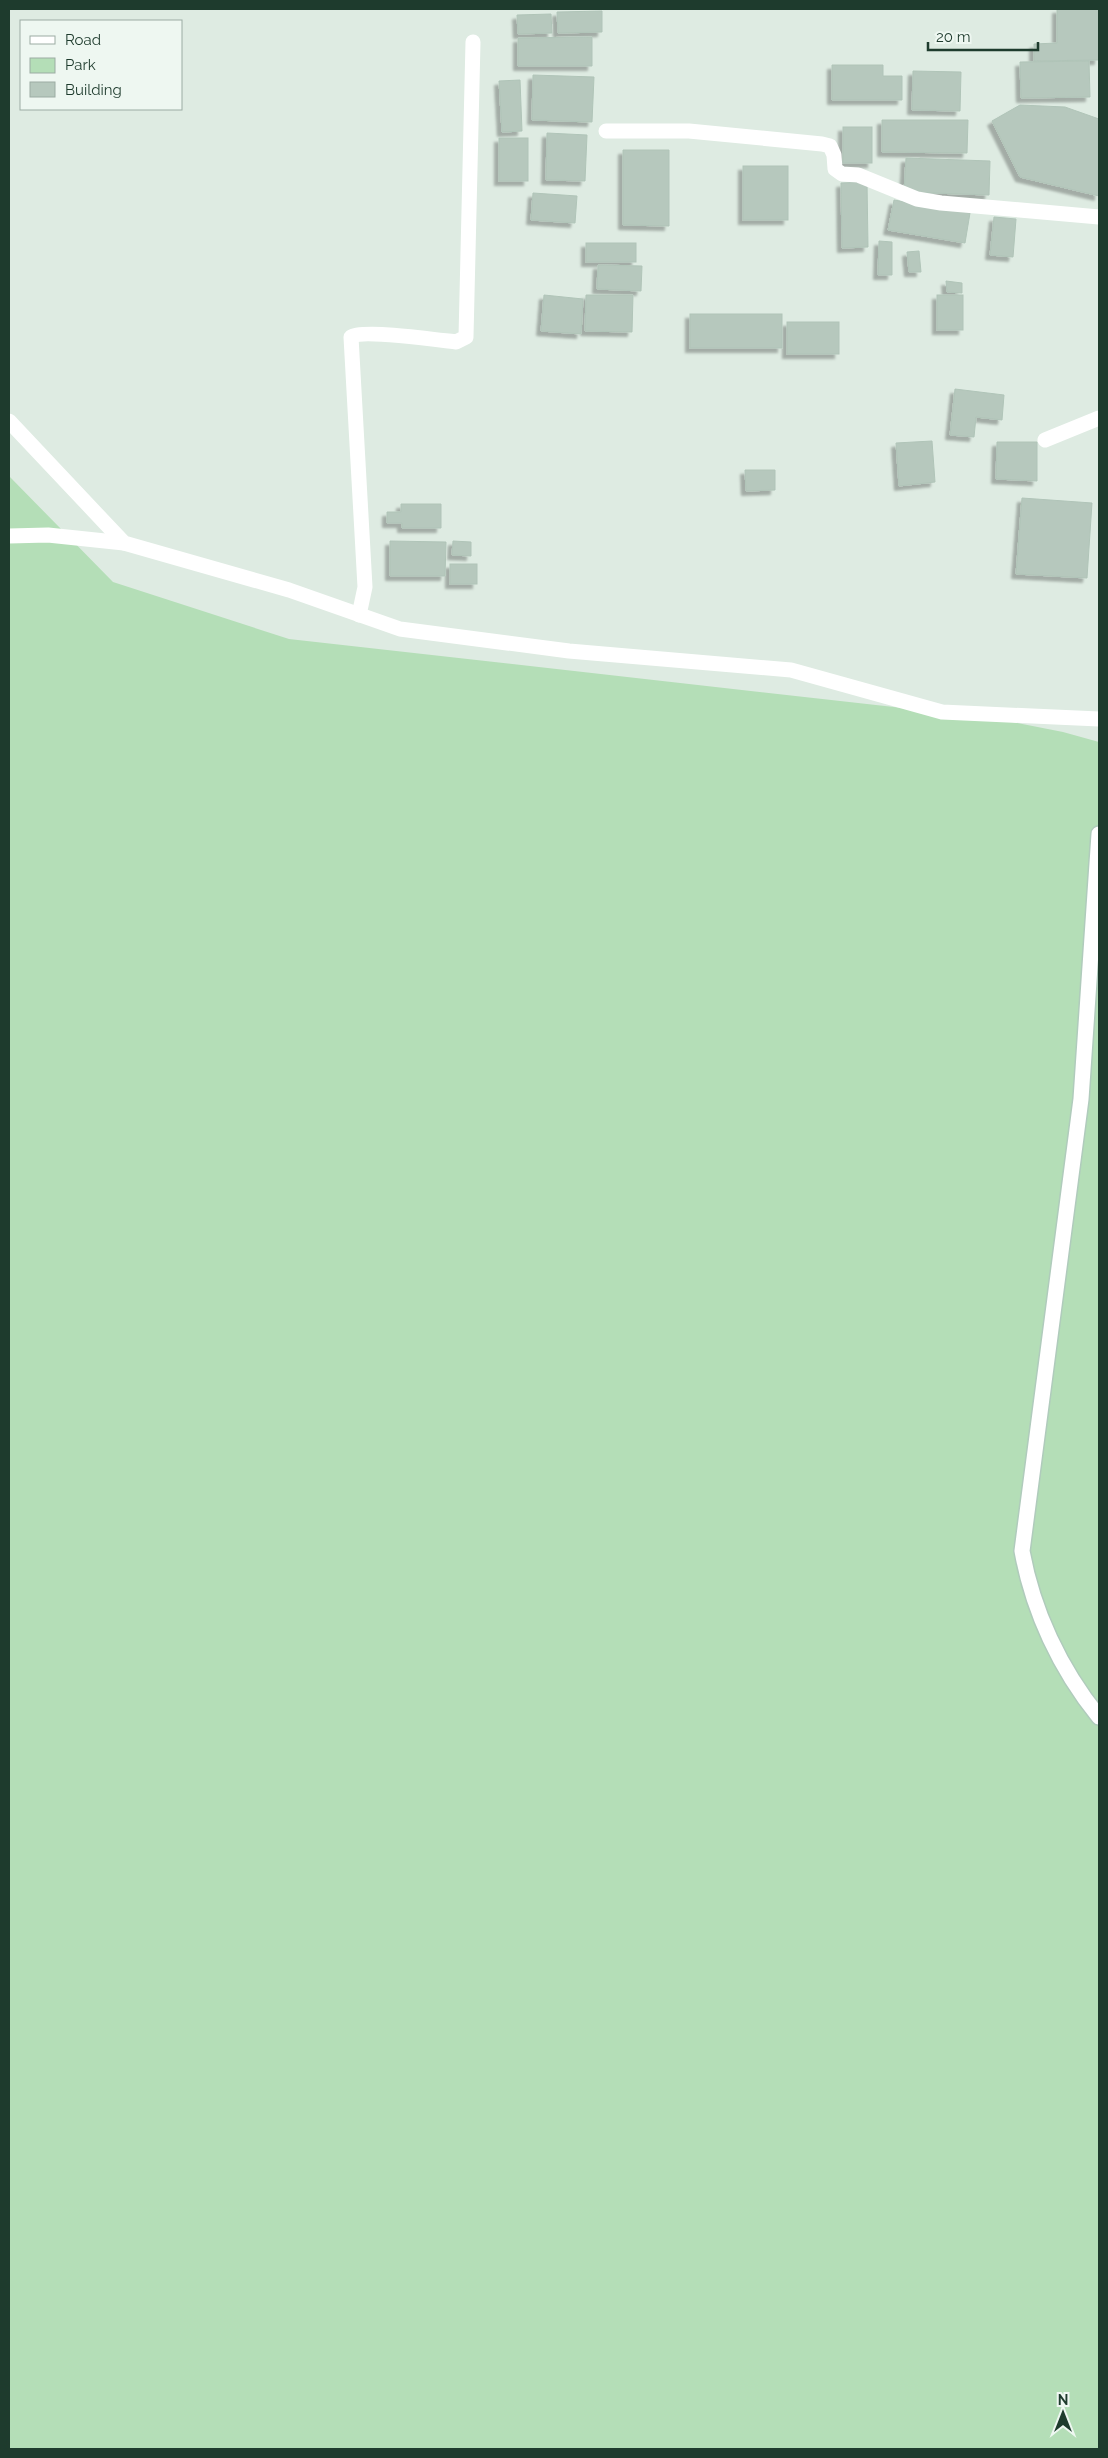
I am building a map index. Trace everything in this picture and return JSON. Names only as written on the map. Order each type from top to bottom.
[{"type":"main road","points":[[359,615],[364,578],[351,337],[354,334],[374,334],[456,342],[466,338],[472,42]]},
{"type":"main road","points":[[606,131],[689,132],[822,144],[830,146],[834,155],[835,169],[842,174],[858,175],[917,198],[941,203],[1099,217]]},
{"type":"main road","points":[[1045,440],[1099,418]]},
{"type":"main road","points":[[9,421],[124,543]]},
{"type":"main road","points":[[9,536],[48,535],[124,543],[289,590],[400,629],[559,650],[792,670],[942,712],[1099,719]]},
{"type":"main road","points":[[1099,834],[1081,1099],[1022,1551],[1029,1587],[1043,1624],[1085,1700],[1099,1717]]},
{"type":"green space","points":[[9,476],[113,582],[289,639],[992,718],[1063,732],[1099,742],[1099,2449],[9,2449]]},
{"type":"building","points":[[1057,9],[1099,9],[1099,60],[1034,61],[1034,44],[1057,43]]},
{"type":"building","points":[[602,11],[602,32],[558,33],[557,12]]},
{"type":"building","points":[[551,14],[552,33],[518,34],[517,15]]},
{"type":"building","points":[[592,37],[592,66],[518,66],[518,38]]},
{"type":"building","points":[[1089,61],[1090,97],[1021,98],[1020,62]]},
{"type":"building","points":[[832,65],[883,65],[883,76],[902,76],[902,100],[832,100]]},
{"type":"building","points":[[913,71],[961,72],[960,111],[912,110]]},
{"type":"building","points":[[533,75],[594,77],[592,122],[532,120]]},
{"type":"building","points":[[520,80],[522,131],[502,132],[499,81]]},
{"type":"building","points":[[1020,105],[1065,107],[1099,119],[1099,196],[1020,177],[992,121]]},
{"type":"building","points":[[882,120],[968,120],[967,153],[882,152]]},
{"type":"building","points":[[843,127],[872,127],[872,163],[843,163]]},
{"type":"building","points":[[547,133],[587,135],[585,181],[546,180]]},
{"type":"building","points":[[499,138],[528,138],[528,181],[499,181]]},
{"type":"building","points":[[623,150],[669,150],[669,226],[623,225]]},
{"type":"building","points":[[906,158],[990,161],[989,195],[904,192]]},
{"type":"building","points":[[743,166],[788,166],[788,220],[743,220]]},
{"type":"building","points":[[867,182],[868,247],[842,248],[841,183]]},
{"type":"building","points":[[533,193],[577,196],[575,223],[531,220]]},
{"type":"building","points":[[894,200],[970,213],[965,243],[888,230]]},
{"type":"building","points":[[994,217],[1016,219],[1013,257],[990,255]]},
{"type":"building","points":[[879,241],[892,242],[892,275],[878,275]]},
{"type":"building","points":[[586,243],[636,243],[636,262],[586,262]]},
{"type":"building","points":[[919,251],[921,272],[909,272],[907,252]]},
{"type":"building","points":[[598,265],[642,266],[641,291],[597,289]]},
{"type":"building","points":[[946,281],[962,283],[962,293],[947,292]]},
{"type":"building","points":[[544,295],[583,299],[581,334],[541,331]]},
{"type":"building","points":[[586,295],[633,295],[632,332],[585,331]]},
{"type":"building","points":[[937,295],[963,295],[963,330],[937,330]]},
{"type":"building","points":[[690,314],[782,314],[782,348],[690,348]]},
{"type":"building","points":[[787,322],[839,322],[839,354],[787,354]]},
{"type":"building","points":[[955,389],[1004,395],[1002,420],[976,417],[974,437],[950,435]]},
{"type":"building","points":[[932,441],[935,482],[899,486],[896,443]]},
{"type":"building","points":[[997,442],[1037,442],[1037,481],[996,479]]},
{"type":"building","points":[[745,470],[775,470],[775,490],[746,491]]},
{"type":"building","points":[[1022,498],[1092,503],[1087,578],[1016,574]]},
{"type":"building","points":[[401,504],[441,504],[441,528],[402,528],[402,523],[387,523],[387,512],[401,512]]},
{"type":"building","points":[[390,541],[446,542],[445,576],[390,576]]},
{"type":"building","points":[[453,541],[471,542],[471,556],[452,555]]},
{"type":"building","points":[[450,564],[477,564],[477,584],[450,584]]}]
